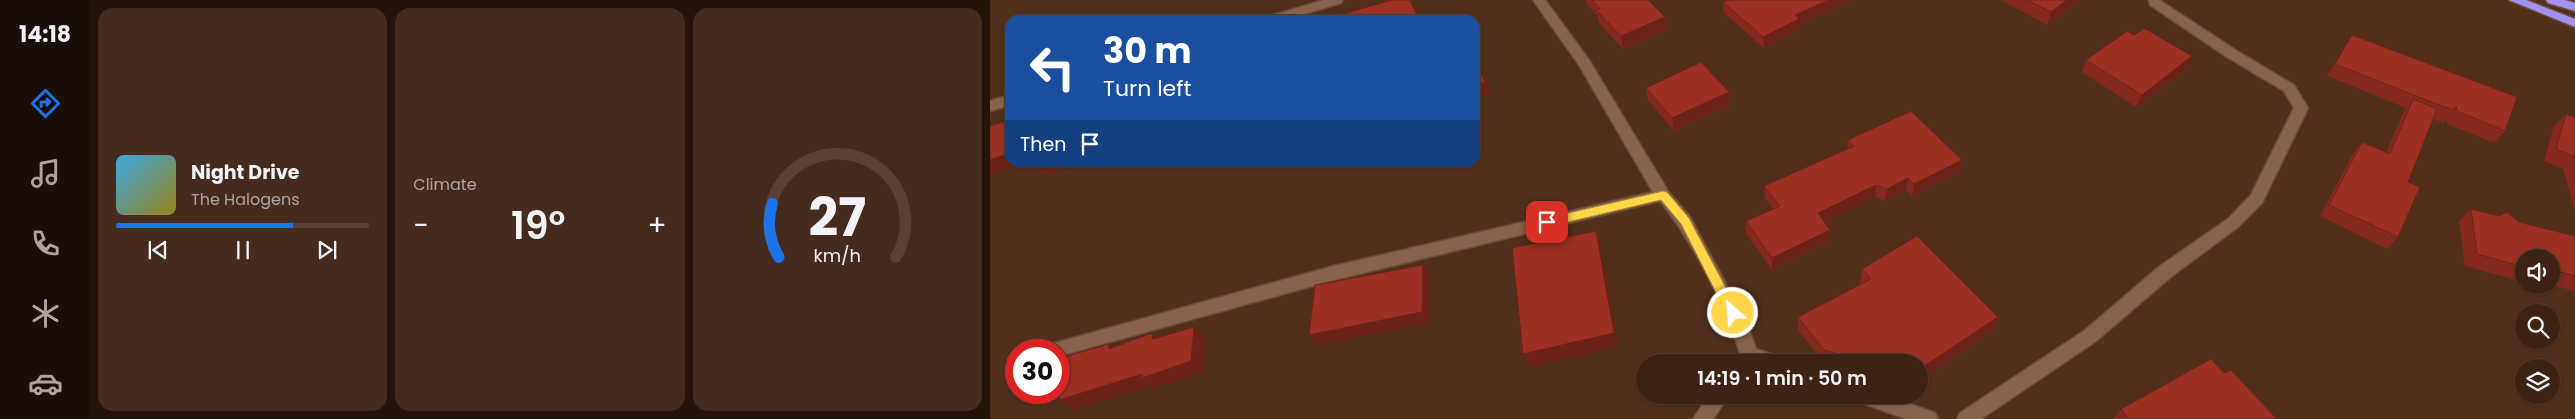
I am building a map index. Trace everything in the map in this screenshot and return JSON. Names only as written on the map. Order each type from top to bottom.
[{"type":"highway","points":[[2515,0],[2575,23]]},
{"type":"highway","points":[[2552,0],[2575,8]]},
{"type":"street","points":[[1288,15],[1337,0]]},
{"type":"street","points":[[1539,0],[1584,63],[1663,195],[1685,221],[1741,328],[1745,354]]},
{"type":"street","points":[[1966,419],[2090,336],[2166,271],[2233,223],[2257,199],[2302,108],[2289,88],[2232,54],[2154,2]]},
{"type":"street","points":[[990,106],[1005,102]]},
{"type":"street","points":[[1070,346],[1334,273],[1663,195]]},
{"type":"street","points":[[1702,419],[1713,404]]},
{"type":"street","points":[[1888,404],[1929,419]]},
{"type":"building","points":[[1392,0],[1410,0],[1417,15],[1339,15]]},
{"type":"building","points":[[1592,0],[1648,0],[1665,17],[1621,36],[1596,10],[1600,9]]},
{"type":"building","points":[[1728,0],[1829,0],[1795,15],[1799,19],[1763,37],[1723,2]]},
{"type":"building","points":[[2027,0],[2067,0],[2051,12]]},
{"type":"building","points":[[2144,28],[2192,56],[2142,95],[2086,60],[2127,31],[2134,35]]},
{"type":"building","points":[[2352,35],[2517,97],[2505,131],[2457,111],[2456,106],[2454,110],[2439,105],[2335,64]]},
{"type":"building","points":[[1701,62],[1729,92],[1672,118],[1646,88]]},
{"type":"building","points":[[1480,70],[1485,82],[1480,84]]},
{"type":"building","points":[[2413,99],[2437,109],[2408,182],[2420,187],[2398,237],[2329,205],[2362,142],[2390,154]]},
{"type":"building","points":[[1911,111],[1962,160],[1914,184],[1908,178],[1887,189],[1876,185],[1818,213],[1830,230],[1772,258],[1746,221],[1780,206],[1764,186],[1854,146],[1848,140]]},
{"type":"building","points":[[2566,114],[2575,117],[2575,157],[2556,149]]},
{"type":"building","points":[[1005,122],[1005,155],[990,160],[990,126]]},
{"type":"building","points":[[2471,209],[2499,216],[2507,212],[2519,222],[2575,236],[2575,276],[2560,272],[2560,249],[2515,249],[2515,265],[2477,254]]},
{"type":"building","points":[[1596,231],[1614,333],[1523,354],[1512,248]]},
{"type":"building","points":[[1917,236],[1998,317],[1928,364],[1928,354],[1839,354],[1824,350],[1798,317],[1871,279],[1862,269]]},
{"type":"building","points":[[1423,265],[1422,312],[1309,335],[1315,285]]},
{"type":"building","points":[[1194,327],[1191,361],[1142,378],[1142,374],[1070,397],[1070,355],[1109,344],[1109,349],[1152,333],[1153,339]]},
{"type":"building","points":[[2211,359],[2224,373],[2231,370],[2277,419],[2129,419],[2121,409]]},
{"type":"route","points":[[1547,222],[1663,195],[1685,221],[1733,313]]}]
